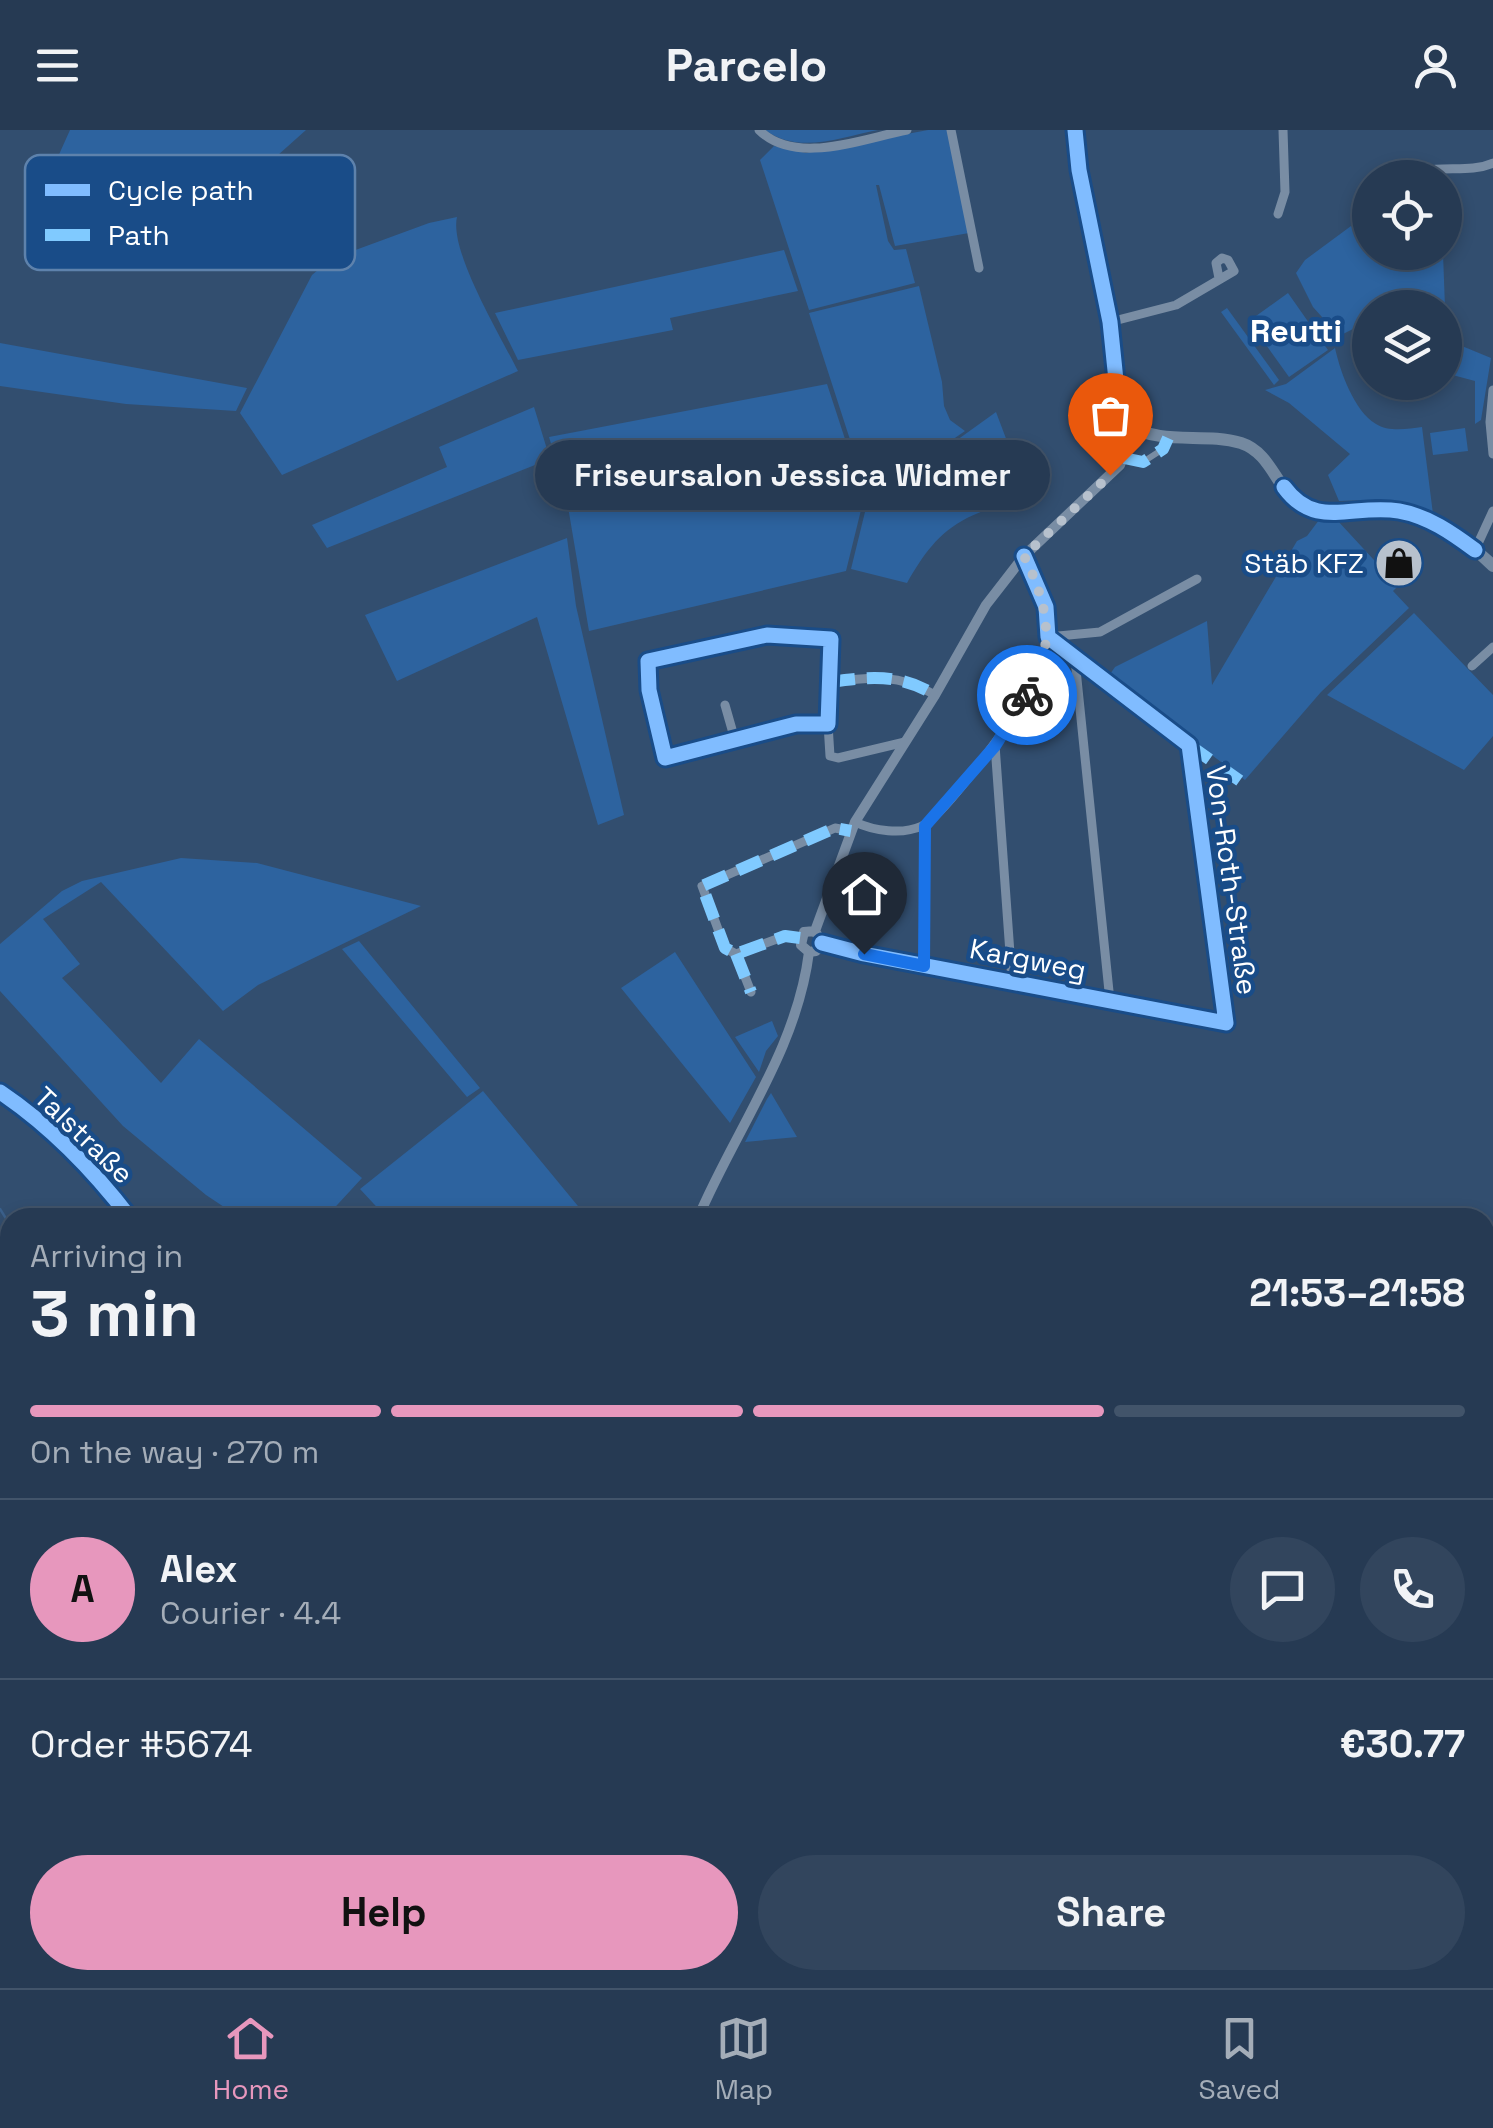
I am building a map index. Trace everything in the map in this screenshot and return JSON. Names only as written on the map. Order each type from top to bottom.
[{"type":"main road","points":[[1074,130],[1078,170],[1110,322],[1118,402],[1124,419],[1133,428],[1168,438],[1239,442],[1258,451],[1294,502],[1305,509],[1321,514],[1378,509],[1402,512],[1446,529],[1493,566]]},
{"type":"street","points":[[759,130],[774,143],[806,150],[906,130]]},
{"type":"street","points":[[951,130],[979,268]]},
{"type":"street","points":[[1278,214],[1285,192],[1284,130]]},
{"type":"street","points":[[1462,170],[1493,163]]},
{"type":"street","points":[[1110,322],[1176,305],[1219,278]]},
{"type":"street","points":[[1493,390],[1493,454]]},
{"type":"street","points":[[814,931],[853,827],[986,605],[1024,556],[1061,524],[1124,458],[1133,428]]},
{"type":"street","points":[[1124,458],[1143,462],[1163,449],[1168,438]]},
{"type":"street","points":[[1475,550],[1487,534],[1493,510]]},
{"type":"street","points":[[751,992],[736,954],[725,948],[702,886],[835,828],[904,831],[925,826],[995,746],[1036,680],[1048,637],[1046,607],[1024,556]]},
{"type":"street","points":[[1048,637],[1100,632],[1197,579]]},
{"type":"street","points":[[828,724],[796,724],[665,758],[649,690],[648,661],[767,634],[831,639],[830,756],[838,758],[904,742]]},
{"type":"street","points":[[1048,637],[1075,660],[1110,1000]]},
{"type":"street","points":[[1472,666],[1493,648]]},
{"type":"street","name":"Von-Roth-Straße","points":[[1075,660],[1189,745],[1226,1023]]},
{"type":"street","points":[[830,682],[892,677],[918,684],[935,695]]},
{"type":"street","points":[[724,705],[734,740]]},
{"type":"street","points":[[995,746],[1012,981]]},
{"type":"street","points":[[924,966],[925,826]]},
{"type":"street","points":[[808,952],[800,945],[800,938],[804,932],[814,931]]},
{"type":"street","points":[[808,952],[822,943],[814,931]]},
{"type":"street","points":[[736,954],[785,936],[800,938]]},
{"type":"street","name":"Kargweg","points":[[822,943],[1226,1023]]},
{"type":"street","points":[[702,1208],[794,1022],[808,952]]},
{"type":"street","name":"Talstraße","points":[[0,1092],[91,1172],[122,1208]]},
{"type":"shaded area","points":[[70,130],[306,130],[278,155],[59,155]]},
{"type":"shaded area","points":[[765,130],[878,130],[806,143],[792,142]]},
{"type":"shaded area","points":[[928,130],[948,130],[969,233],[895,246],[876,185],[888,241],[894,250],[906,249],[915,283],[809,310],[760,160],[774,146],[806,153]]},
{"type":"shaded area","points":[[457,217],[468,272],[518,371],[282,475],[240,413],[312,275],[318,270],[355,270],[355,250]]},
{"type":"shaded area","points":[[1352,225],[1352,270],[1444,270],[1444,290],[1352,290],[1352,330],[1339,336],[1313,307],[1296,273],[1305,260]]},
{"type":"shaded area","points":[[784,250],[798,291],[670,318],[673,330],[518,360],[495,313]]},
{"type":"shaded area","points":[[919,286],[944,406],[950,420],[965,431],[872,495],[866,489],[809,313]]},
{"type":"shaded area","points":[[1288,293],[1328,350],[1289,377],[1249,321]]},
{"type":"shaded area","points":[[1227,308],[1279,380],[1274,385],[1221,312]]},
{"type":"shaded area","points":[[0,343],[247,388],[236,411],[126,404],[0,386]]},
{"type":"shaded area","points":[[1462,346],[1491,358],[1481,420],[1475,424],[1475,381],[1462,378]]},
{"type":"shaded area","points":[[1335,348],[1352,400],[1368,418],[1386,428],[1422,427],[1433,514],[1387,502],[1339,501],[1328,475],[1350,454],[1289,403],[1265,390],[1286,384]]},
{"type":"shaded area","points":[[827,384],[862,491],[869,498],[861,510],[846,571],[589,631],[565,489],[549,437]]},
{"type":"shaded area","points":[[534,407],[550,459],[327,548],[312,525],[447,467],[439,447]]},
{"type":"shaded area","points":[[996,412],[1024,486],[939,538],[907,583],[851,569],[865,512],[875,499]]},
{"type":"shaded area","points":[[1465,428],[1468,451],[1433,455],[1430,433]]},
{"type":"shaded area","points":[[1319,520],[1337,520],[1398,586],[1393,591],[1409,608],[1321,692],[1245,780],[1108,677],[1115,667],[1207,621],[1212,685],[1297,541],[1307,536]]},
{"type":"shaded area","points":[[567,538],[576,606],[624,815],[598,825],[537,617],[397,681],[365,615]]},
{"type":"shaded area","points":[[1414,613],[1493,695],[1493,736],[1464,770],[1327,695]]},
{"type":"shaded area","points":[[181,858],[257,863],[421,906],[258,985],[223,1011],[101,882],[43,919],[80,964],[62,978],[161,1083],[199,1039],[362,1178],[334,1208],[226,1208],[123,1126],[0,991],[0,944],[62,891],[82,881]]},
{"type":"shaded area","points":[[359,941],[480,1088],[467,1097],[342,949]]},
{"type":"shaded area","points":[[675,952],[756,1077],[730,1123],[621,988]]},
{"type":"shaded area","points":[[772,1021],[778,1036],[766,1051],[759,1072],[735,1037]]},
{"type":"shaded area","points":[[483,1091],[580,1208],[378,1208],[360,1189]]},
{"type":"shaded area","points":[[771,1093],[797,1137],[745,1142],[767,1099]]},
{"type":"marked path","points":[[1124,458],[1143,462],[1163,449],[1168,438]]},
{"type":"marked path","points":[[830,682],[897,680],[935,695]]},
{"type":"marked path","points":[[1189,745],[1246,785]]},
{"type":"marked path","points":[[800,938],[785,936],[736,954],[725,948],[702,886],[835,828],[851,831]]},
{"type":"marked path","points":[[736,954],[751,992]]},
{"type":"cycle path","points":[[1075,130],[1079,170],[1110,322],[1117,390]]},
{"type":"cycle path","points":[[1284,487],[1296,500],[1322,512],[1382,509],[1410,513],[1439,526],[1475,550]]},
{"type":"cycle path","points":[[822,943],[1226,1023],[1189,745],[1048,637],[1046,607],[1024,556]]},
{"type":"cycle path","points":[[767,635],[831,639],[828,724],[796,724],[665,758],[649,690],[648,661],[767,635]]},
{"type":"cycle path","points":[[0,1092],[70,1150],[122,1208]]},
{"type":"way so far","points":[[1027,695],[1036,680],[1048,624],[1038,584],[1024,556],[1110,475]]},
{"type":"place","name":"Friseursalon Jessica Widmer","points":[[1110,475]]},
{"type":"place","name":"Stäb KFZ","points":[[1399,563]]},
{"type":"district","name":"Reutti","points":[[1296,331]]},
{"type":"route","points":[[864,954],[924,966],[925,826],[995,746],[1027,695]]}]
